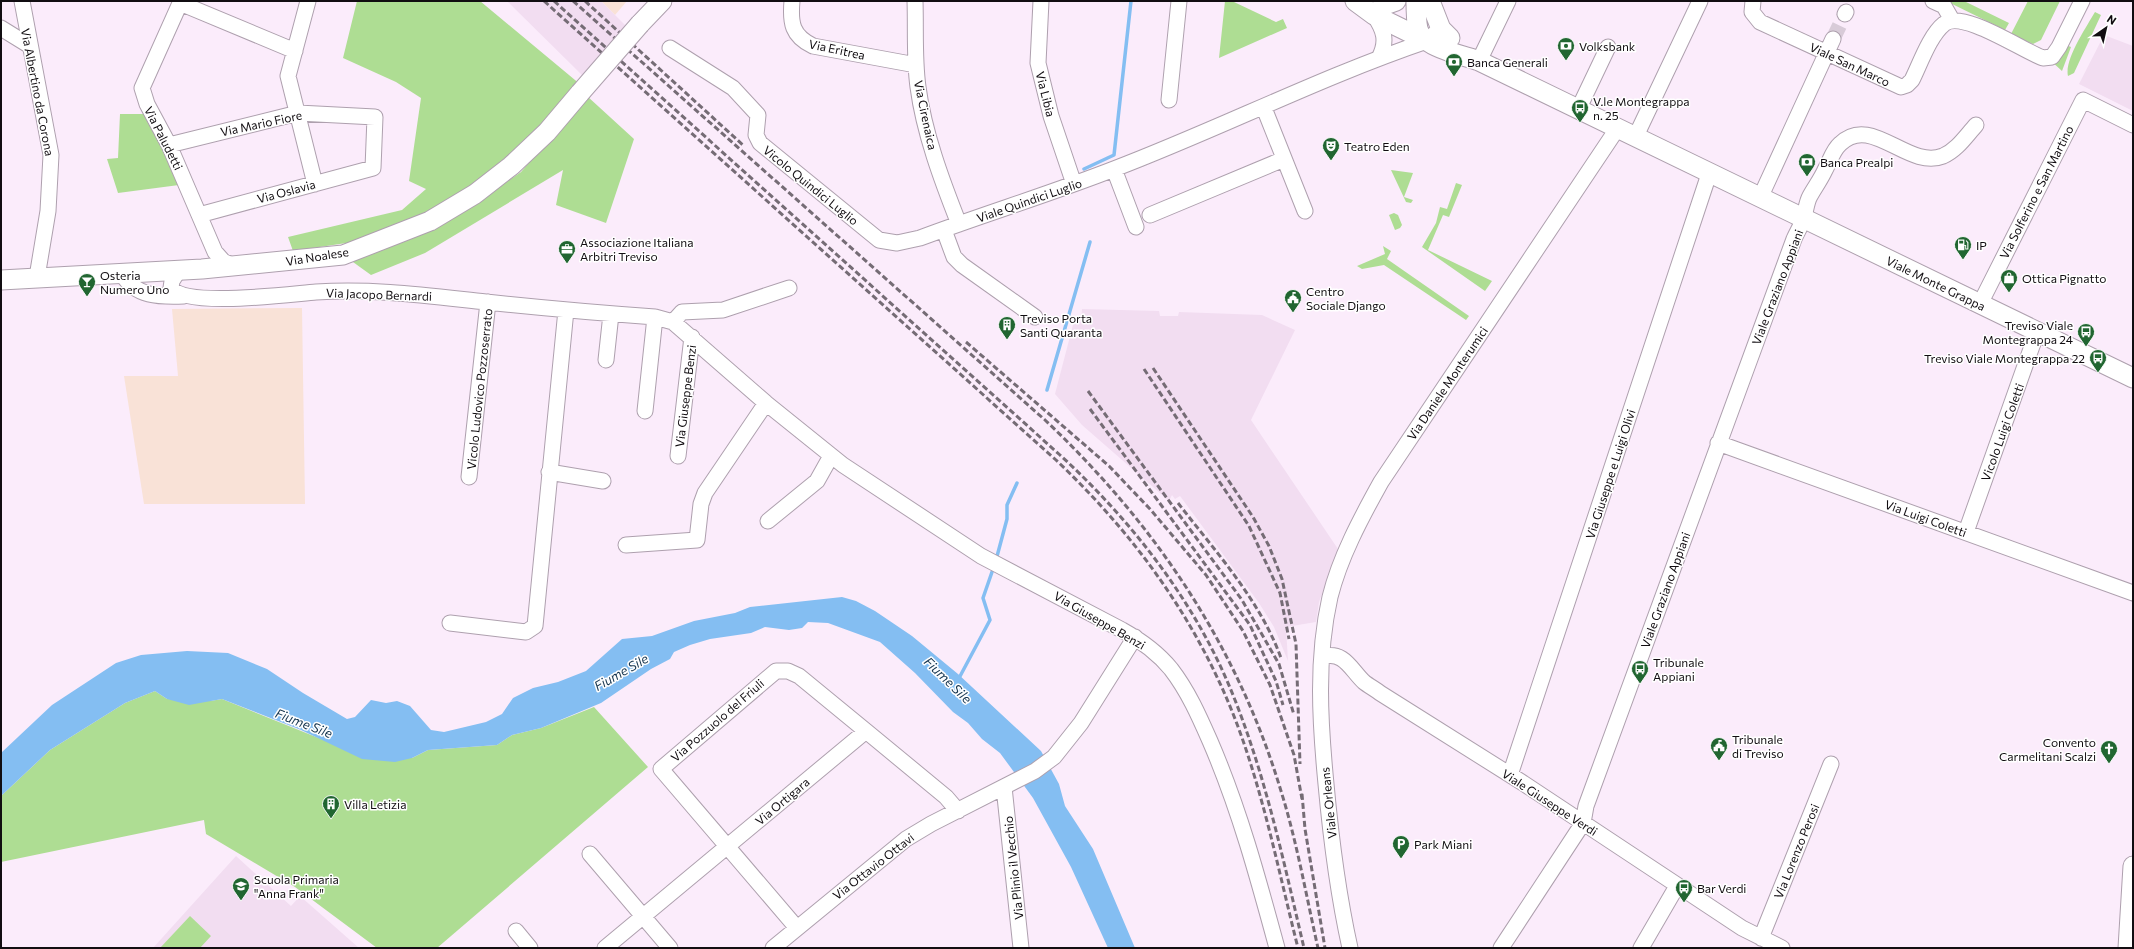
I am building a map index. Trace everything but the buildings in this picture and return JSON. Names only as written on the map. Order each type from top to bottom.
[{"type":"main road","name":"Via Noalese","points":[[1,280],[37,277],[122,274],[234,266],[343,255],[430,221],[475,194],[511,166],[547,132],[640,24],[662,1]]},
{"type":"main road","points":[[1355,1],[1379,6],[1414,27],[1434,35],[1430,1]]},
{"type":"main road","points":[[1414,27],[1416,1]]},
{"type":"main road","name":"Viale Monte Grappa","points":[[1434,35],[1479,61],[1635,138],[2133,378]]},
{"type":"main road","points":[[2128,948],[2133,866]]},
{"type":"street","name":"Via Albertino da Corona","points":[[22,1],[51,155],[48,210],[37,277]]},
{"type":"street","points":[[308,1],[288,76],[315,184]]},
{"type":"street","name":"Via Eritrea","points":[[792,1],[791,11],[794,31],[802,41],[813,46],[916,65]]},
{"type":"street","name":"Via Cirenaica","points":[[915,1],[916,65],[922,110],[934,152],[959,224]]},
{"type":"street","name":"Via Libia","points":[[1041,1],[1038,63],[1051,116],[1074,184]]},
{"type":"street","points":[[1169,100],[1179,1]]},
{"type":"street","points":[[1479,61],[1508,1]]},
{"type":"street","points":[[1635,138],[1700,1]]},
{"type":"street","name":"Viale San Marco","points":[[1753,1],[1752,12],[1760,22],[1901,87],[1907,85],[1912,80],[1936,32],[1945,23],[1952,20]]},
{"type":"street","points":[[1933,1],[1944,6],[1952,20],[1969,22],[2043,58],[2052,56],[2060,47],[2082,1]]},
{"type":"street","points":[[180,2],[294,51]]},
{"type":"street","name":"Via Paludetti","points":[[180,2],[142,88],[147,104],[169,145],[215,252],[223,261],[234,266]]},
{"type":"street","points":[[1379,6],[1385,40],[1381,57]]},
{"type":"street","name":"Viale Quindici Luglio","points":[[1381,57],[1414,27]]},
{"type":"street","points":[[1,28],[30,46]]},
{"type":"street","name":"Viale Quindici Luglio","points":[[879,240],[897,243],[920,238],[1074,184],[1264,108],[1434,35]]},
{"type":"street","points":[[1760,198],[1834,39]]},
{"type":"street","points":[[1578,110],[1608,47]]},
{"type":"street","name":"Vicolo Quindici Luglio","points":[[670,48],[740,93],[758,115],[756,135],[760,143],[879,240]]},
{"type":"street","name":"Via Solferino e San Martino","points":[[1980,304],[2082,100],[2133,125]]},
{"type":"street","points":[[1264,108],[1305,211]]},
{"type":"street","name":"Via Mario Fiore","points":[[169,145],[298,113],[375,117],[373,168]]},
{"type":"street","name":"Viale Graziano Appiani","points":[[1501,948],[1583,823],[1586,806],[1718,443],[1794,239],[1804,219],[1810,195],[1816,188],[1838,146],[1848,138],[1859,135],[1870,135],[1915,156],[1934,158],[1952,151],[1976,125]]},
{"type":"street","name":"Via Daniele Monterumici","points":[[1322,657],[1323,640],[1332,590],[1358,522],[1381,482],[1617,129]]},
{"type":"street","points":[[1150,215],[1284,159]]},
{"type":"street","name":"Via Oslavia","points":[[200,215],[373,168]]},
{"type":"street","points":[[1114,169],[1136,227]]},
{"type":"street","name":"Via Giuseppe e Luigi Olivi","points":[[1510,775],[1709,174]]},
{"type":"street","points":[[944,230],[954,257],[962,265],[1035,317]]},
{"type":"street","name":"Via Jacopo Bernardi","points":[[179,270],[172,281],[171,288],[176,292],[187,296],[221,299],[349,290],[655,317],[673,322]]},
{"type":"street","points":[[122,274],[131,285],[144,293],[169,297],[187,296]]},
{"type":"street","points":[[673,322],[682,312],[723,310],[789,288]]},
{"type":"street","name":"Vicolo Ludovico Pozzoserrato","points":[[469,477],[488,302]]},
{"type":"street","points":[[450,623],[526,632],[535,626],[566,310]]},
{"type":"street","points":[[606,360],[611,314]]},
{"type":"street","points":[[645,411],[655,317]]},
{"type":"street","name":"Via Giuseppe Benzi","points":[[673,322],[692,336],[766,403],[831,456],[981,556],[1134,637],[1150,649],[1170,668],[1184,689],[1198,716],[1222,770],[1236,807],[1277,948]]},
{"type":"street","name":"Vicolo Luigi Coletti","points":[[1966,532],[2037,332]]},
{"type":"street","name":"Via Giuseppe Benzi","points":[[678,456],[692,336]]},
{"type":"street","points":[[626,545],[696,540],[701,504],[705,493],[766,403]]},
{"type":"street","name":"Via Luigi Coletti","points":[[1718,443],[2133,593]]},
{"type":"street","points":[[768,521],[817,481],[831,456]]},
{"type":"street","points":[[549,472],[603,481]]},
{"type":"street","name":"Via Ottavio Ottavi","points":[[773,948],[893,848],[917,832],[1035,771],[1054,757],[1068,742],[1081,723],[1134,637]]},
{"type":"street","name":"Viale Giuseppe Verdi","points":[[1322,657],[1334,655],[1346,661],[1365,683],[1510,775],[1742,928],[1782,948]]},
{"type":"street","name":"Viale Orleans","points":[[1322,657],[1319,711],[1326,787],[1338,893],[1350,948]]},
{"type":"street","name":"Via Pozzuolo del Friuli","points":[[797,928],[661,770],[770,674],[782,671],[793,673],[866,731]]},
{"type":"street","points":[[866,731],[946,797],[958,811]]},
{"type":"street","name":"Via Ortigara","points":[[605,948],[866,731]]},
{"type":"street","name":"Via Lorenzo Perosi","points":[[1760,938],[1831,764]]},
{"type":"street","name":"Via Plinio il Vecchio","points":[[1009,785],[1021,948]]},
{"type":"street","points":[[590,854],[670,948]]},
{"type":"street","points":[[1641,948],[1677,886]]},
{"type":"street","points":[[516,931],[530,948]]},
{"type":"shaded area","points":[[507,1],[601,1],[627,27],[583,76]]},
{"type":"shaded area","points":[[601,1],[627,1],[615,15]]},
{"type":"shaded area","points":[[2104,35],[2133,46],[2133,111],[2079,84]]},
{"type":"shaded area","points":[[302,308],[305,504],[144,504],[124,376],[178,376],[172,309]]},
{"type":"shaded area","points":[[1082,309],[1159,311],[1160,316],[1178,316],[1179,312],[1262,315],[1295,330],[1251,420],[1338,549],[1319,602],[1316,622],[1286,627],[1288,661],[1274,627],[1259,603],[1180,496],[1175,499],[1172,495],[1169,501],[1082,425],[1055,394],[1074,321],[1081,322]]},
{"type":"shaded area","name":"Scuola Primaria \"Anna Frank\"","points":[[236,856],[291,906],[300,896],[359,948],[153,948]]},
{"type":"green space","points":[[357,1],[480,1],[581,85],[498,169],[446,205],[353,242],[293,251],[288,237],[402,210],[426,189],[409,181],[421,98],[396,82],[343,58]]},
{"type":"green space","points":[[1225,1],[1234,2],[1276,22],[1283,19],[1287,28],[1219,58]]},
{"type":"green space","points":[[1946,1],[1964,1],[2009,23],[2005,30]]},
{"type":"green space","points":[[2028,1],[2060,1],[2041,40],[2033,44],[2011,34]]},
{"type":"green space","points":[[2095,12],[2101,15],[2074,73],[2068,76],[2069,61]]},
{"type":"green space","points":[[2066,45],[2071,47],[2062,71],[2050,60]]},
{"type":"green space","points":[[587,96],[634,139],[606,223],[556,205],[563,170],[425,253],[371,275],[346,257],[407,239],[460,214],[521,172]]},
{"type":"green space","points":[[120,114],[145,114],[179,185],[118,193],[107,159],[118,158]]},
{"type":"green space","points":[[1391,170],[1413,173],[1404,197],[1413,200],[1411,203],[1406,202]]},
{"type":"green space","points":[[1456,183],[1462,185],[1449,217],[1443,215],[1428,250],[1492,281],[1485,291],[1422,247],[1436,223],[1440,207],[1447,209]]},
{"type":"green space","points":[[1394,213],[1398,215],[1402,225],[1400,228],[1395,230],[1389,215]]},
{"type":"green space","points":[[1383,246],[1391,251],[1387,259],[1469,316],[1466,320],[1384,265],[1362,269],[1357,266],[1385,254]]},
{"type":"green space","points":[[155,691],[167,699],[210,701],[222,699],[331,743],[412,758],[428,750],[497,745],[512,735],[541,728],[594,707],[648,767],[437,948],[377,948],[295,887],[206,834],[204,820],[1,862],[1,796],[50,750],[125,703]]},
{"type":"green space","points":[[190,916],[211,936],[200,948],[160,948]]},
{"type":"water","name":"Fiume Sile","points":[[842,597],[856,601],[875,611],[912,636],[958,674],[1041,751],[1059,784],[1065,806],[1093,849],[1135,948],[1108,948],[1071,867],[1033,798],[1000,753],[982,739],[968,723],[953,712],[915,673],[880,642],[828,623],[808,622],[802,628],[789,630],[765,627],[751,633],[710,639],[690,645],[674,652],[670,659],[651,669],[601,703],[541,728],[512,735],[497,745],[428,750],[412,758],[395,762],[362,759],[301,730],[222,699],[189,705],[167,699],[155,691],[125,703],[50,750],[1,796],[1,753],[52,705],[116,663],[141,655],[187,651],[228,653],[267,669],[303,693],[347,719],[355,717],[371,700],[386,703],[397,701],[410,706],[431,730],[444,732],[486,722],[502,714],[513,698],[533,688],[558,682],[586,671],[622,639],[652,636],[694,621],[735,613],[750,607]]},
{"type":"waterway","points":[[1084,169],[1114,155],[1131,1]]},
{"type":"waterway","points":[[1047,390],[1090,242]]},
{"type":"waterway","points":[[996,560],[1007,519],[1007,505],[1017,483]]},
{"type":"waterway","name":"Fiume Sile","points":[[958,680],[990,620],[983,598],[992,572]]},
{"type":"tunnel","points":[[1833,39],[1845,14]]},
{"type":"railway","points":[[544,1],[1056,460],[1112,518],[1138,549],[1162,582],[1203,650],[1221,686],[1237,724],[1247,751],[1263,807],[1298,948]]},
{"type":"railway","points":[[554,1],[1060,455],[1113,508],[1137,536],[1181,596],[1201,628],[1233,695],[1245,726],[1265,789],[1304,948]]},
{"type":"railway","points":[[573,1],[1045,420],[1085,460],[1122,501],[1188,590],[1216,637],[1241,686],[1263,737],[1281,791],[1292,830],[1318,948]]},
{"type":"railway","points":[[585,1],[744,146]]},
{"type":"railway","points":[[966,342],[1109,466],[1150,509],[1206,575],[1243,631],[1270,685],[1294,755],[1302,799]]},
{"type":"railway","points":[[1153,368],[1253,517],[1269,546],[1282,579],[1296,644],[1300,764]]},
{"type":"railway","points":[[1144,369],[1249,526],[1280,593],[1289,639]]},
{"type":"railway","points":[[1088,391],[1242,600],[1279,664],[1294,715]]},
{"type":"railway","points":[[1090,409],[1250,625],[1276,681],[1283,705]]},
{"type":"railway","points":[[1178,503],[1249,596],[1272,637],[1281,658]]},
{"type":"railway","points":[[1302,794],[1305,829],[1325,948]]},
{"type":"place","name":"Volksbank","points":[[1566,61]]},
{"type":"place","name":"Banca Generali","points":[[1454,77]]},
{"type":"place","name":"V.le Montegrappa n. 25","points":[[1580,123]]},
{"type":"place","name":"Teatro Eden","points":[[1331,161]]},
{"type":"place","name":"Banca Prealpi","points":[[1807,177]]},
{"type":"place","name":"IP","points":[[1963,260]]},
{"type":"place","name":"Associazione Italiana Arbitri Treviso","points":[[567,264]]},
{"type":"place","name":"Ottica Pignatto","points":[[2009,293]]},
{"type":"place","name":"Osteria Numero Uno","points":[[87,297]]},
{"type":"place","name":"Centro Sociale Django","points":[[1293,313]]},
{"type":"place","name":"Treviso Porta Santi Quaranta","points":[[1007,340]]},
{"type":"place","name":"Treviso Viale Montegrappa 24","points":[[2086,347]]},
{"type":"place","name":"Treviso Viale Montegrappa 22","points":[[2098,373]]},
{"type":"place","name":"Tribunale Appiani","points":[[1640,684]]},
{"type":"place","name":"Tribunale di Treviso","points":[[1719,761]]},
{"type":"place","name":"Convento Carmelitani Scalzi","points":[[2109,764]]},
{"type":"place","name":"Villa Letizia","points":[[331,819]]},
{"type":"place","name":"Park Miani","points":[[1401,859]]},
{"type":"place","name":"Scuola Primaria \"Anna Frank\"","points":[[241,901]]},
{"type":"place","name":"Bar Verdi","points":[[1684,903]]}]
